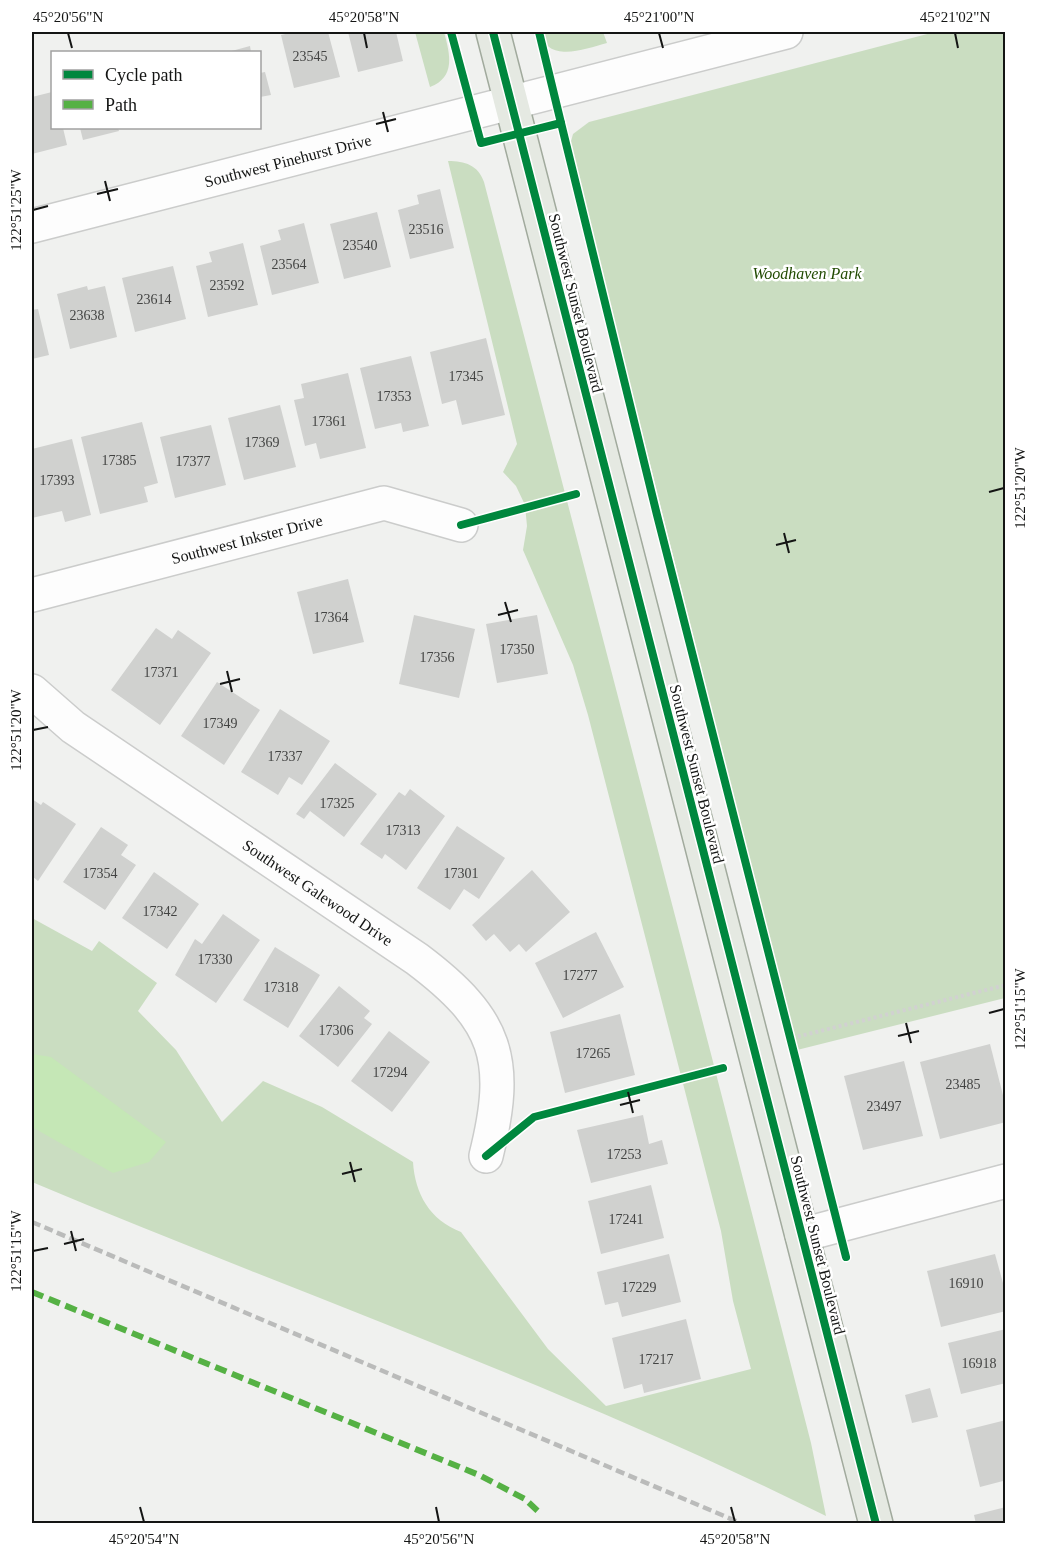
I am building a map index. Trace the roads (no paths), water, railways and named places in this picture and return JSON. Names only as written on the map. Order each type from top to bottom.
[{"type":"main road","name":"Southwest Sunset Boulevard","points":[[493,32],[876,1524]]},
{"type":"street","name":"Southwest Pinehurst Drive","points":[[32,226],[511,104],[780,32]]},
{"type":"street","name":"Southwest Inkster Drive","points":[[32,595],[384,502],[461,525]]},
{"type":"street","name":"Southwest Galewood Drive","points":[[32,691],[73,727],[417,959],[445,980],[464,999],[480,1019],[499,1074],[497,1112],[486,1156]]},
{"type":"street","points":[[802,1235],[1005,1181]]},
{"type":"railway","points":[[32,1222],[743,1524]]},
{"type":"park label","name":"Woodhaven Park","points":[[807,273]]}]
